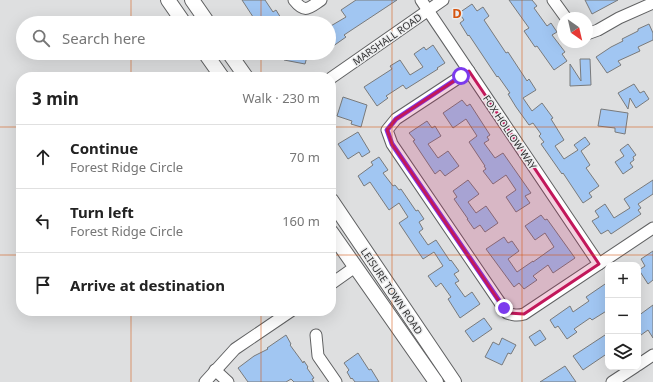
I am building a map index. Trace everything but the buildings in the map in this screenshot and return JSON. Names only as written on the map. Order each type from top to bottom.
[{"type":"main road","points":[[168,0],[179,16]]},
{"type":"main road","points":[[192,0],[203,16]]},
{"type":"main road","points":[[210,60],[218,72]]},
{"type":"main road","points":[[234,60],[242,72]]},
{"type":"main road","name":"LEISURE TOWN ROAD","points":[[336,207],[454,382]]},
{"type":"main road","name":"LEISURE TOWN ROAD","points":[[336,239],[436,382]]},
{"type":"street","points":[[294,0],[298,6],[305,9],[321,0]]},
{"type":"street","name":"FOX HOLLOW WAY","points":[[421,0],[599,264]]},
{"type":"street","name":"MARSHALL ROAD","points":[[336,75],[443,0]]},
{"type":"street","points":[[553,0],[562,12]]},
{"type":"street","points":[[593,32],[653,3]]},
{"type":"street","points":[[469,71],[396,119],[387,130],[392,144],[507,312],[518,316],[524,314],[653,228]]},
{"type":"street","points":[[336,280],[355,267]]},
{"type":"street","points":[[205,382],[235,349],[284,316]]},
{"type":"street","points":[[316,335],[318,356],[336,382]]},
{"type":"street","points":[[641,363],[653,355]]},
{"type":"street","points":[[215,370],[228,382]]},
{"type":"street","points":[[612,382],[630,370]]},
{"type":"highlighted area","points":[[469,71],[599,264],[524,314],[507,313],[392,144],[387,130],[396,119]]},
{"type":"route","points":[[461,76],[396,119],[387,130],[392,144],[504,308]]}]
